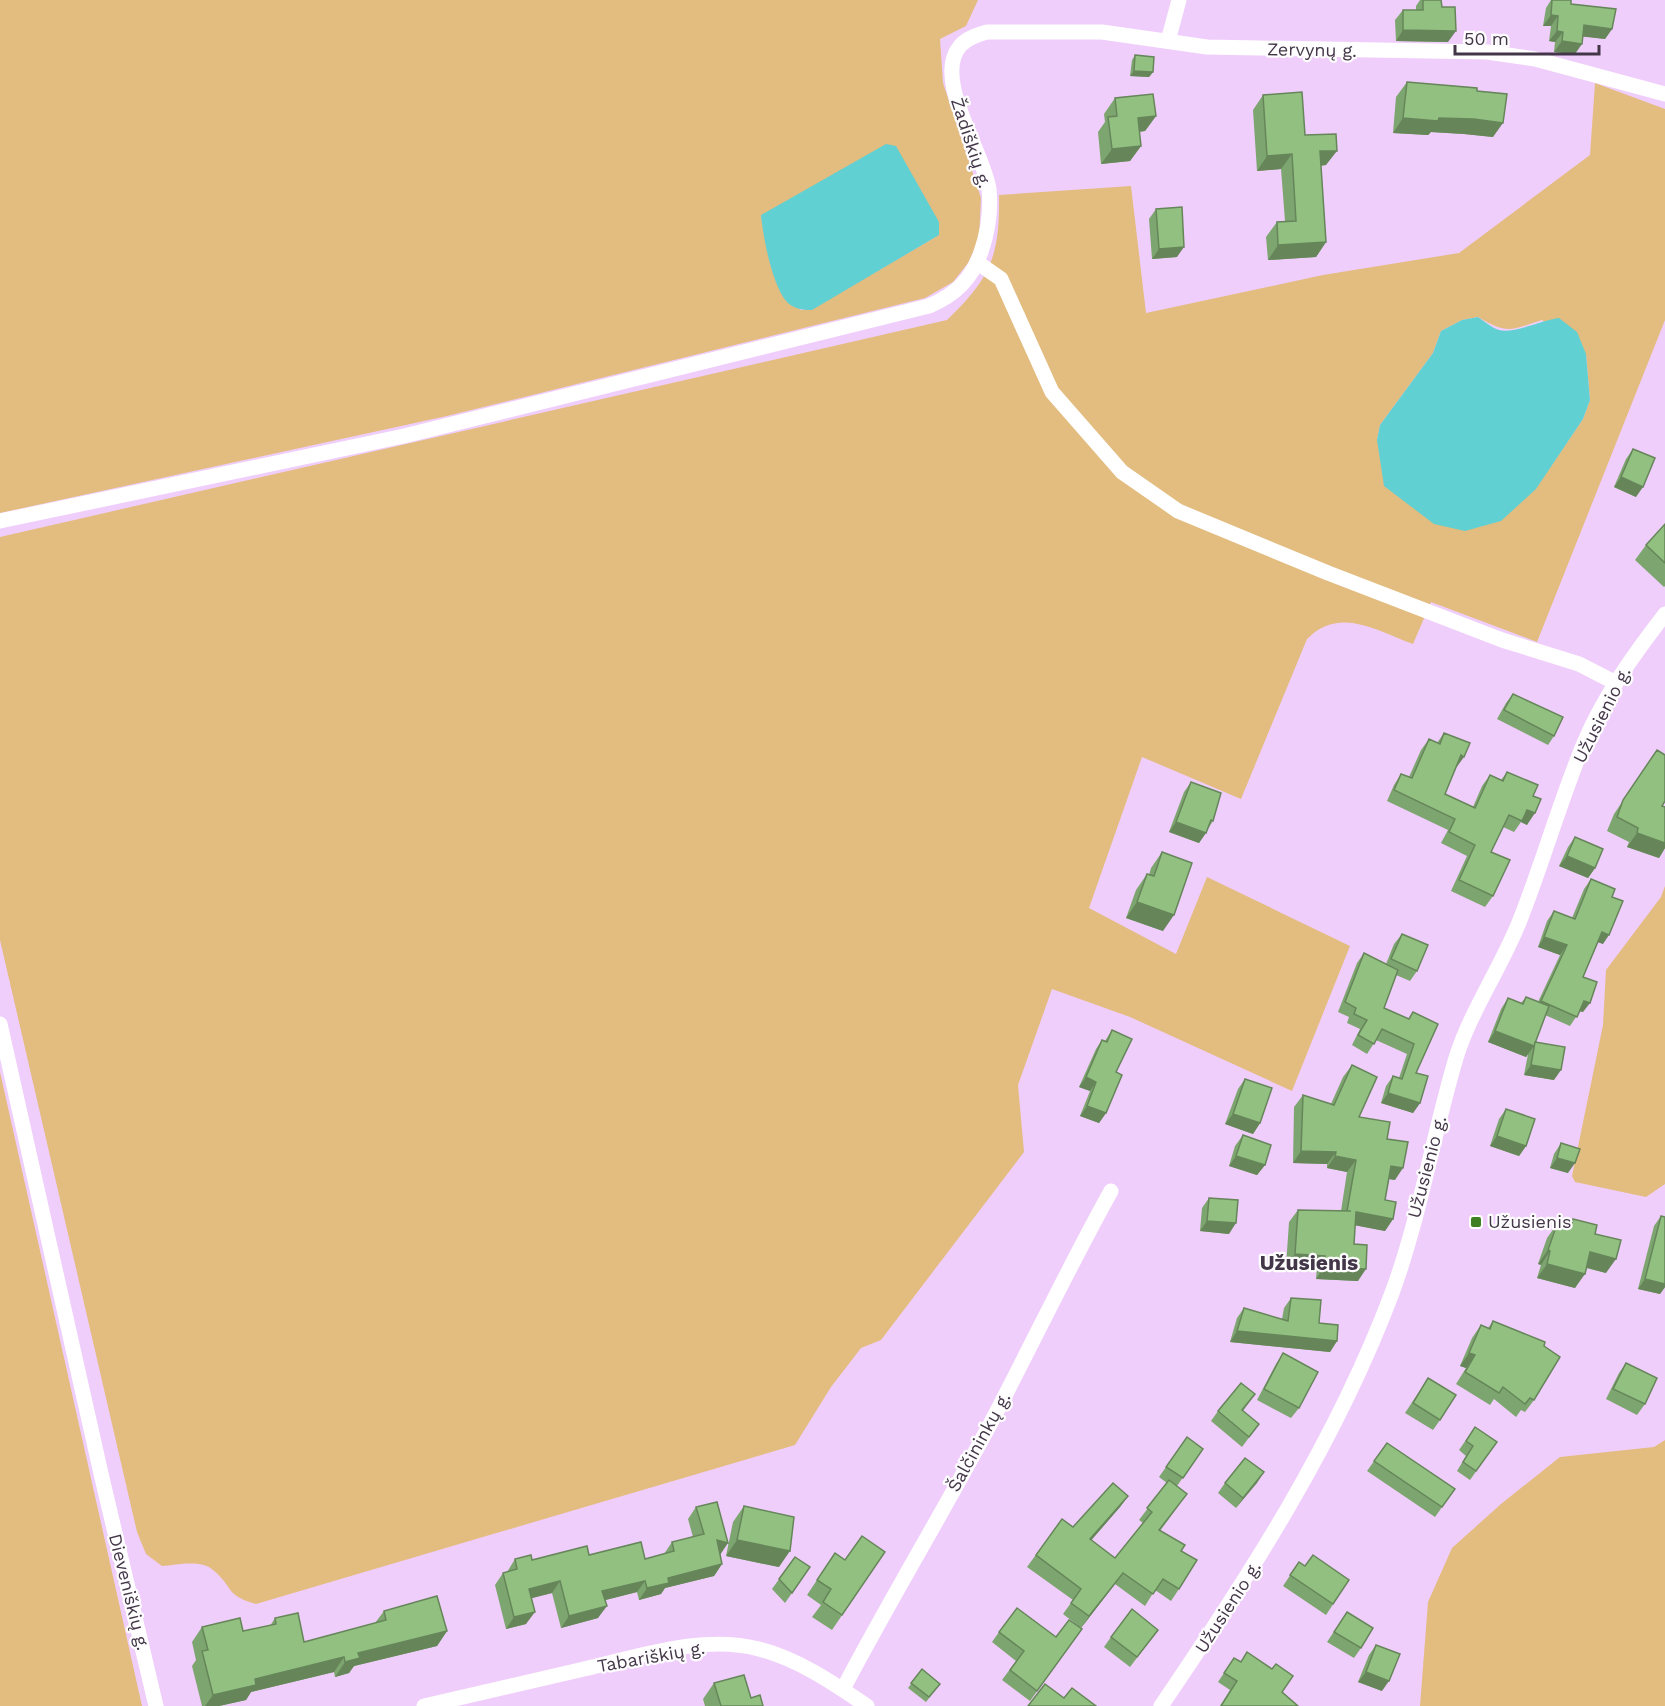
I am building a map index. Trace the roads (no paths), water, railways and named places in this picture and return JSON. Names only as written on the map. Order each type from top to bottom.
[{"type":"street","points":[[1168,41],[1179,0]]},
{"type":"street","name":"Zervynų g.","points":[[959,47],[970,38],[987,32],[1025,30],[1102,32],[1207,47],[1487,52],[1535,59],[1665,94]]},
{"type":"street","name":"Žadiškių g.","points":[[0,521],[404,436],[929,306],[948,298],[964,284],[978,263],[989,220],[989,188],[975,143],[954,94],[951,76],[953,59],[959,47]]},
{"type":"street","points":[[978,263],[1001,279],[1052,392],[1122,472],[1178,511],[1249,542],[1415,607],[1502,640],[1579,664],[1616,683]]},
{"type":"street","name":"Užusienio g.","points":[[1161,1706],[1245,1583],[1293,1503],[1343,1406],[1392,1292],[1457,1054],[1519,923],[1585,741],[1637,649],[1665,615]]},
{"type":"street","name":"Dieveniškių g.","points":[[0,1024],[102,1478],[156,1706]]},
{"type":"street","name":"Šalčininkų g.","points":[[847,1697],[892,1596],[1001,1404],[1067,1271],[1111,1191]]},
{"type":"street","name":"Tabariškių g.","points":[[424,1706],[694,1646],[757,1648],[788,1658],[847,1697],[867,1706]]},
{"type":"place","name":"Užusienis","points":[[1476,1222]]},
{"type":"district","name":"Užusienis","points":[[1309,1263]]}]
